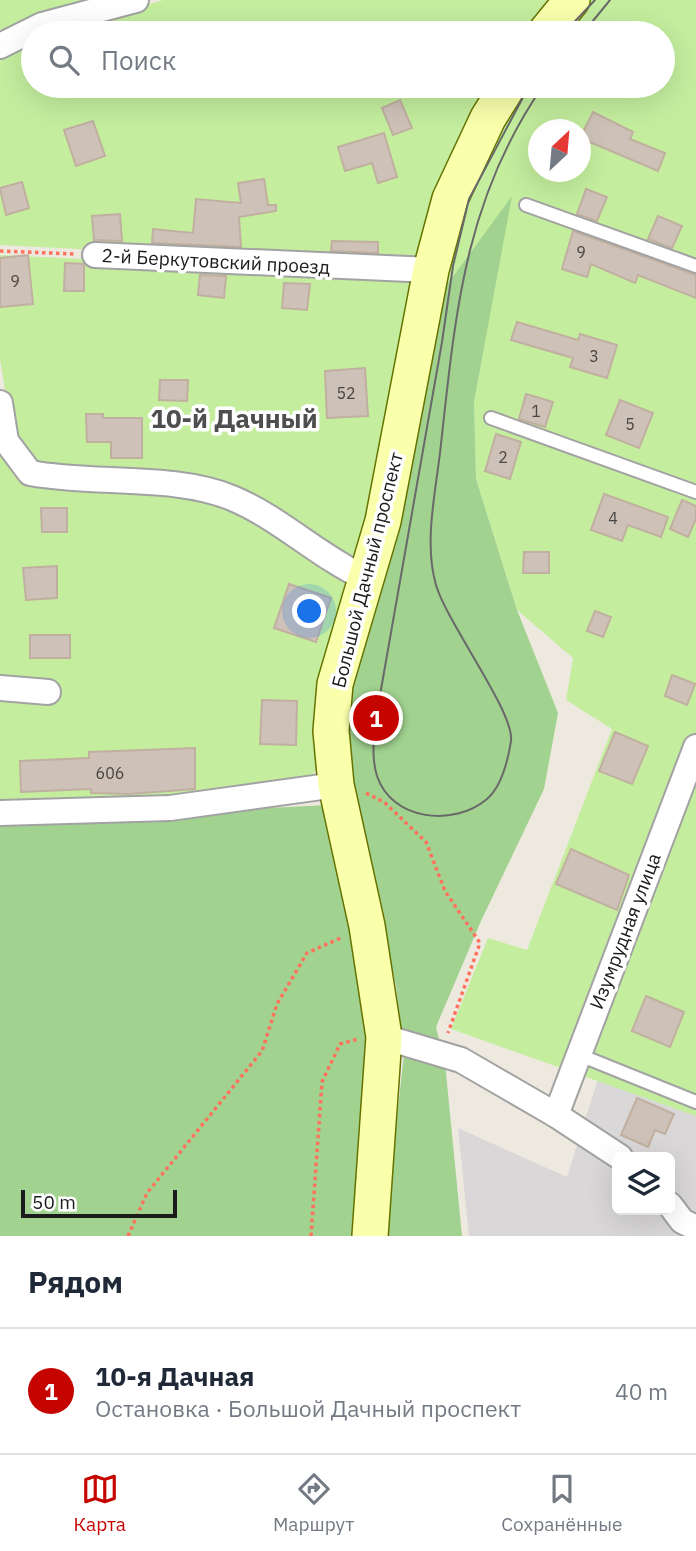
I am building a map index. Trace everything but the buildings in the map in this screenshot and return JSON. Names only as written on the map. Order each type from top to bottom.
[{"type":"main road","points":[[555,21],[572,0]]},
{"type":"main road","name":"Большой Дачный проспект","points":[[370,1236],[384,1037],[367,926],[336,785],[331,731],[335,684],[383,521],[431,270],[450,200],[488,118],[500,98]]},
{"type":"street","points":[[60,21],[136,0]]},
{"type":"street","points":[[0,46],[21,36]]},
{"type":"street","name":"2-й Беркутовский проезд","points":[[95,255],[431,270]]},
{"type":"street","points":[[0,403],[6,440],[30,474],[60,479],[190,487],[231,498],[286,529],[339,566],[365,578]]},
{"type":"street","points":[[0,688],[48,692]]},
{"type":"street","name":"Изумрудная улица","points":[[556,1115],[577,1054],[695,752]]},
{"type":"street","points":[[0,813],[170,808],[336,785]]},
{"type":"street","points":[[384,1037],[461,1060],[556,1115],[612,1152]]},
{"type":"street","points":[[675,1212],[682,1221],[696,1228]]},
{"type":"lane","points":[[526,205],[696,265]]},
{"type":"lane","points":[[491,418],[696,492]]},
{"type":"lane","points":[[577,1054],[696,1102]]},
{"type":"path","name":"2-й Беркутовский проезд","points":[[0,251],[95,255]]},
{"type":"path","points":[[336,785],[365,792],[384,802],[426,842],[445,891],[480,943],[446,1040]]},
{"type":"path","points":[[128,1236],[147,1192],[262,1051],[277,1004],[307,953],[367,926]]},
{"type":"path","points":[[311,1236],[322,1082],[340,1044],[361,1038],[384,1037]]},
{"type":"shaded area","points":[[598,1079],[696,1116],[696,1236],[469,1236],[458,1128],[567,1177]]},
{"type":"green space","points":[[0,0],[110,0],[51,21],[21,21],[21,32],[0,39]]},
{"type":"green space","points":[[163,0],[560,0],[543,21],[92,21]]},
{"type":"green space","points":[[585,0],[696,0],[696,1116],[451,1029],[488,938],[527,950],[612,729],[566,700],[573,658],[517,610],[476,479],[474,402],[511,198],[435,301],[459,202],[511,98],[675,98],[675,21],[567,21]]},
{"type":"green space","points":[[21,45],[21,98],[493,98],[424,267],[0,245],[0,53]]},
{"type":"green space","points":[[512,196],[474,402],[476,479],[517,610],[558,713],[544,789],[481,921],[436,1027],[445,1063],[462,1236],[384,1236],[404,1054],[396,986],[354,795],[344,726],[358,637],[435,301]]},
{"type":"green space","points":[[0,255],[421,275],[365,552],[343,557],[235,491],[36,465],[13,439],[0,359]]},
{"type":"green space","points":[[0,424],[29,481],[155,489],[225,502],[274,529],[354,589],[321,761],[314,773],[302,782],[214,797],[0,807]]},
{"type":"green space","points":[[328,805],[368,1026],[357,1236],[0,1236],[0,822]]},
{"type":"tram line","points":[[575,21],[595,0]]},
{"type":"tram line","points":[[593,21],[610,0]]},
{"type":"tram line","points":[[523,98],[469,199],[453,266],[376,718],[374,754],[377,776],[396,803],[425,815],[458,814],[487,799],[500,780],[511,741],[503,710],[436,585],[431,536],[451,355],[467,262],[495,173],[516,129],[535,98]]},
{"type":"place","name":"10-я Дачная","points":[[376,718]]},
{"type":"district","name":"10-й Дачный","points":[[234,419]]}]
